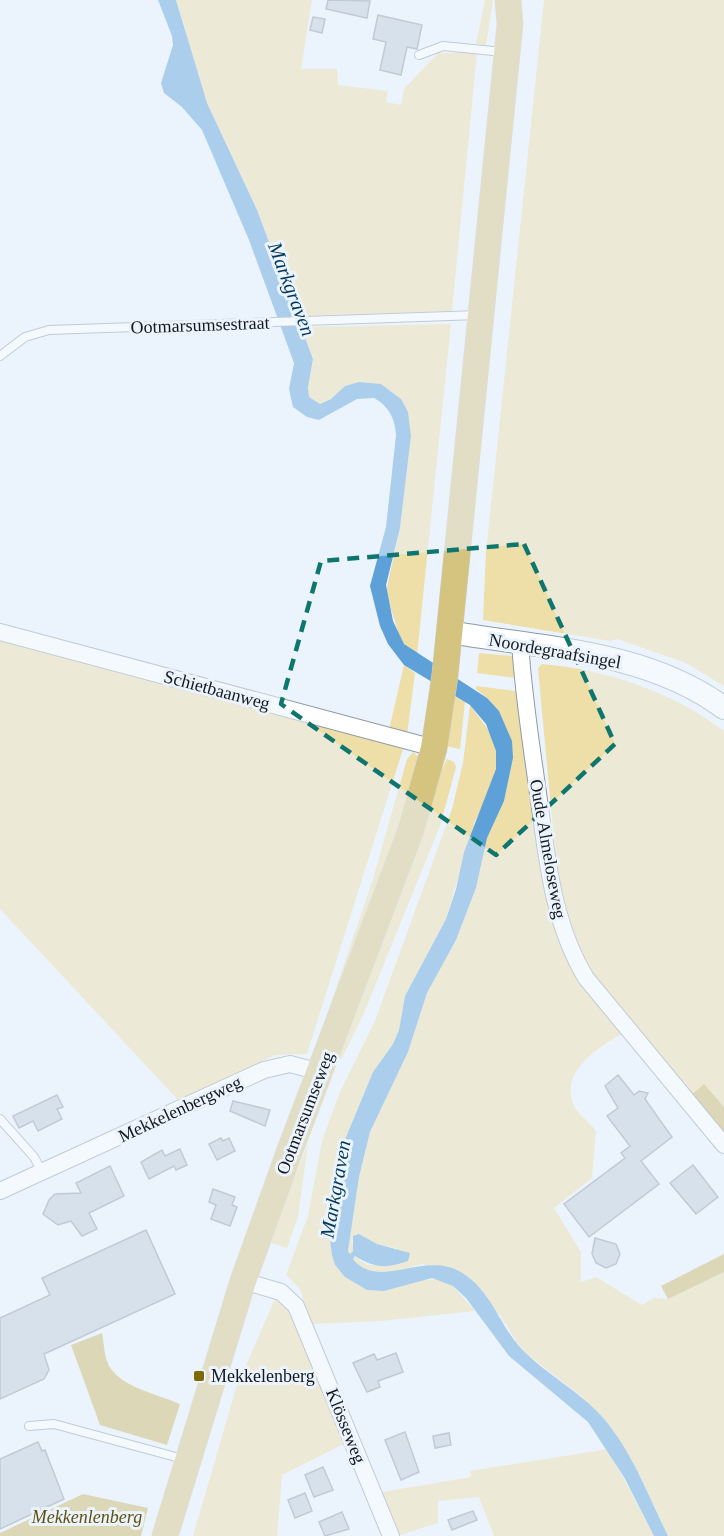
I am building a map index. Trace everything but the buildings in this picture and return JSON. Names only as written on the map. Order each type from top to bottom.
[{"type":"main road","points":[[449,632],[507,52],[509,12],[518,0]]},
{"type":"main road","name":"Noordegraafsingel","points":[[449,632],[600,656],[655,671],[709,697],[724,708]]},
{"type":"main road","name":"Ootmarsumseweg","points":[[165,1536],[243,1281],[411,830],[434,748],[449,632]]},
{"type":"street","name":"Schietbaanweg","points":[[0,632],[434,748]]},
{"type":"street","name":"Oude Almeloseweg","points":[[520,642],[522,684],[551,882],[571,953],[586,978],[724,1145]]},
{"type":"street","name":"Mekkelenbergweg","points":[[0,1191],[264,1070],[290,1064],[320,1072]]},
{"type":"street","name":"Klösseweg","points":[[243,1281],[281,1292],[296,1306],[391,1536]]},
{"type":"lane","points":[[419,55],[443,46],[507,52]]},
{"type":"lane","name":"Ootmarsumsestraat","points":[[0,356],[25,337],[49,330],[480,315]]},
{"type":"lane","points":[[0,1119],[34,1156],[42,1172]]},
{"type":"lane","points":[[29,1426],[54,1424],[187,1460]]},
{"type":"highlighted area","points":[[524,544],[615,744],[496,855],[281,704],[321,561]]},
{"type":"shaded area","points":[[176,0],[312,0],[301,69],[337,69],[338,85],[388,91],[386,102],[401,105],[404,89],[438,53],[477,53],[452,311],[297,316],[257,210],[207,103],[197,106],[185,28]]},
{"type":"shaded area","points":[[485,0],[493,0],[486,46],[476,44]]},
{"type":"shaded area","points":[[544,0],[724,0],[724,686],[686,663],[617,639],[610,641],[483,620],[486,552]]},
{"type":"shaded area","points":[[451,324],[417,655],[404,644],[399,635],[386,592],[400,528],[411,436],[391,390],[331,399],[320,404],[309,397],[308,387],[313,359],[301,327]]},
{"type":"shaded area","points":[[0,637],[403,749],[307,1054],[275,1055],[179,1101],[0,909]]},
{"type":"shaded area","points":[[479,653],[513,656],[516,678],[477,673]]},
{"type":"shaded area","points":[[542,664],[590,671],[637,685],[683,705],[724,731],[724,1107],[704,1085],[689,1097],[597,982],[578,953],[558,883],[538,668]]},
{"type":"shaded area","points":[[404,665],[415,673],[407,735],[389,730]]},
{"type":"shaded area","points":[[476,686],[517,691],[545,884],[622,1034],[602,1046],[583,1062],[572,1082],[571,1094],[574,1106],[596,1131],[592,1178],[554,1208],[581,1252],[581,1282],[596,1277],[642,1305],[654,1298],[668,1299],[724,1272],[724,1536],[668,1536],[640,1476],[605,1420],[581,1396],[529,1356],[518,1344],[500,1315],[423,1264],[395,1271],[377,1272],[360,1266],[353,1259],[355,1256],[367,1265],[403,1263],[396,1248],[352,1240],[354,1251],[350,1254],[348,1251],[359,1177],[370,1132],[408,1052],[427,993],[456,940],[476,888],[487,838],[504,801],[513,758],[487,698],[476,689]]},
{"type":"shaded area","points":[[452,694],[465,702],[460,749],[445,746]]},
{"type":"shaded area","points":[[470,705],[492,735],[496,751],[496,769],[485,802],[475,821],[446,919],[405,996],[399,1030],[393,1044],[373,1072],[344,1142],[343,1193],[330,1241],[335,1265],[345,1277],[367,1290],[384,1291],[421,1280],[439,1279],[453,1286],[475,1311],[381,1321],[311,1324],[300,1289],[286,1275],[308,1216],[322,1141],[340,1092],[375,1021],[452,809],[463,763]]},
{"type":"shaded area","points":[[413,752],[421,759],[403,826],[321,1032],[373,879],[407,759]]},
{"type":"shaded area","points":[[447,759],[454,762],[456,767],[440,826],[364,1013],[341,1060],[339,1057],[436,783]]},
{"type":"shaded area","points":[[308,1144],[298,1217],[287,1248],[268,1242]]},
{"type":"shaded area","points":[[275,1299],[281,1301],[299,1319],[348,1442],[282,1475],[277,1536],[193,1536],[236,1388]]},
{"type":"shaded area","points":[[608,1449],[654,1536],[494,1536],[479,1497],[438,1501],[438,1523],[400,1535],[382,1492],[471,1477],[470,1471]]},
{"type":"green space","points":[[704,1084],[724,1107],[724,1141],[689,1097]]},
{"type":"green space","points":[[724,1254],[724,1272],[668,1299],[661,1286]]},
{"type":"green space","points":[[102,1333],[107,1361],[119,1377],[139,1388],[180,1404],[167,1445],[100,1425],[71,1345]]},
{"type":"green space","name":"Mekkenlenberg","points":[[83,1494],[148,1508],[141,1536],[0,1536],[0,1533]]},
{"type":"water","points":[[158,0],[176,0],[207,103],[257,210],[313,359],[308,387],[309,397],[320,404],[331,399],[345,386],[359,382],[381,384],[401,399],[408,412],[411,436],[400,528],[386,585],[393,621],[404,644],[487,698],[499,711],[512,741],[513,758],[504,801],[487,838],[476,888],[456,940],[427,993],[408,1052],[370,1132],[359,1177],[348,1251],[350,1254],[353,1251],[353,1236],[359,1234],[377,1244],[410,1253],[408,1261],[387,1266],[375,1265],[355,1256],[353,1259],[364,1268],[376,1272],[434,1265],[449,1267],[473,1281],[488,1299],[519,1346],[585,1400],[615,1433],[632,1461],[668,1536],[654,1536],[624,1477],[588,1422],[509,1356],[466,1298],[453,1286],[432,1278],[384,1291],[367,1290],[345,1277],[335,1265],[330,1241],[343,1193],[344,1142],[373,1072],[393,1044],[399,1030],[405,996],[446,919],[456,889],[464,852],[496,769],[496,751],[486,724],[470,705],[404,665],[388,644],[380,626],[370,586],[386,527],[396,435],[393,418],[384,405],[374,398],[357,399],[319,420],[307,417],[293,407],[289,389],[294,363],[249,240],[202,130],[182,107],[164,93],[161,83],[173,45],[172,36]]},
{"type":"place","name":"Mekkelenberg","points":[[199,1376]]},
{"type":"water label","name":"Markgraven","points":[[292,289]]},
{"type":"water label","name":"Markgraven","points":[[335,1189]]}]
